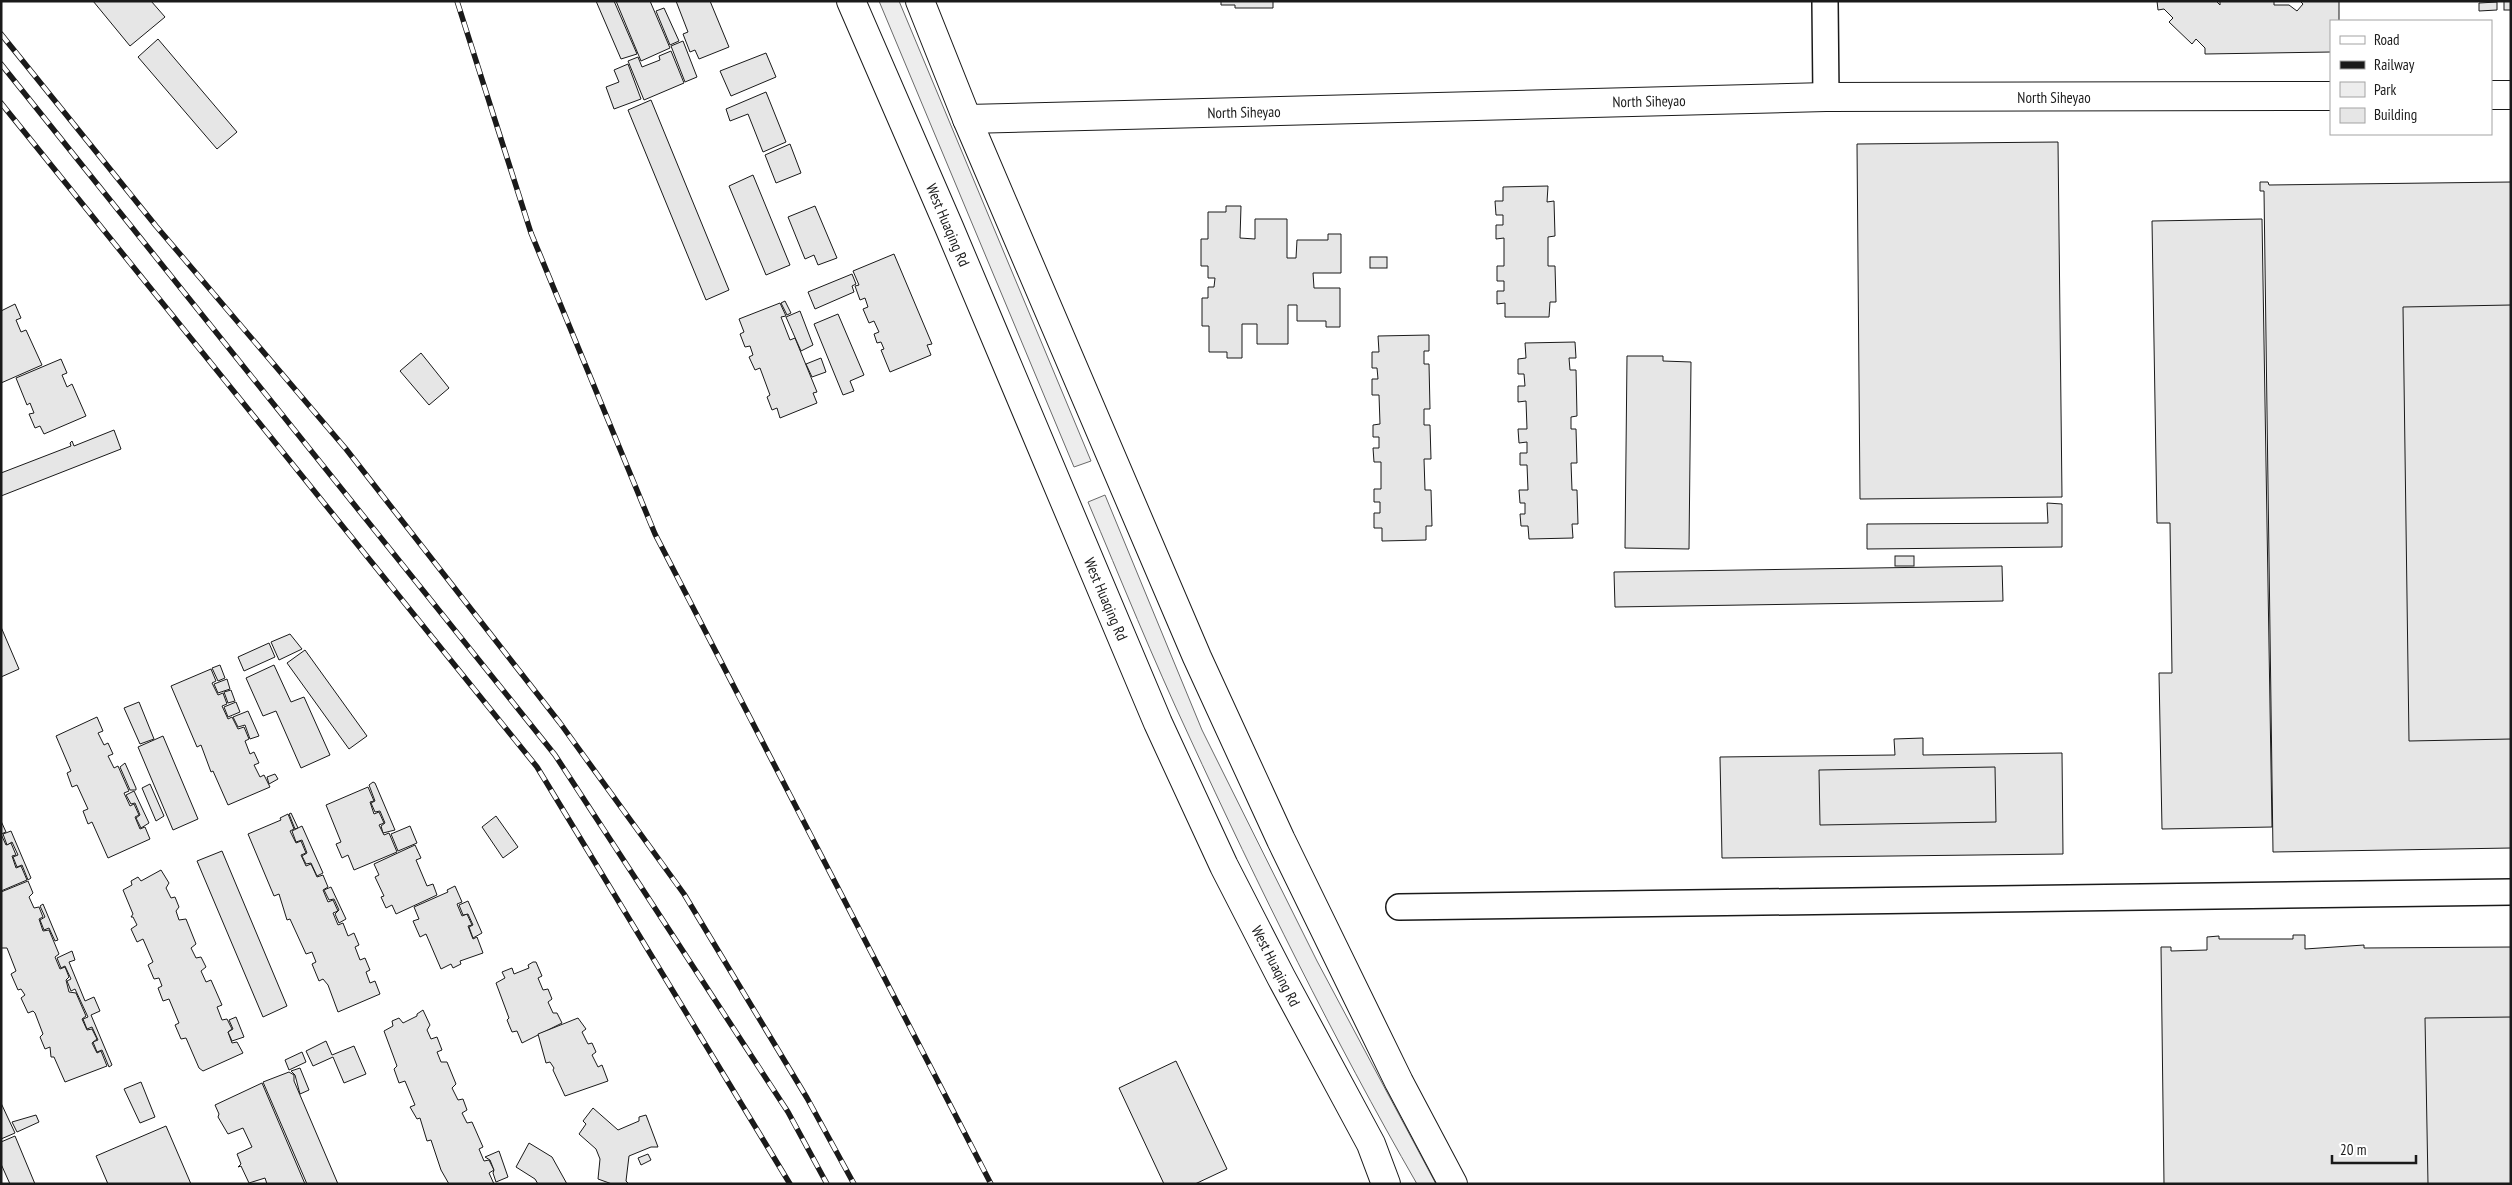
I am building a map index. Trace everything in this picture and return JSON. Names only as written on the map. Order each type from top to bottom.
[{"type":"main road","name":"West Huaqing Rd","points":[[851,1],[950,227],[1158,723],[1233,883],[1371,1144],[1386,1184]]},
{"type":"main road","points":[[920,1],[967,119],[1197,657],[1273,823],[1399,1082],[1453,1184]]},
{"type":"main road","points":[[2492,95],[2511,95]]},
{"type":"main road","name":"North Siheyao","points":[[967,119],[1826,97],[2330,96]]},
{"type":"main road","points":[[1371,1144],[1396,1184]]},
{"type":"street","points":[[1825,1],[1826,97]]},
{"type":"street","points":[[1399,907],[2511,892]]},
{"type":"green space","points":[[879,1],[899,1],[1091,461],[1074,467]]},
{"type":"green space","points":[[1105,495],[1202,730],[1317,961],[1436,1184],[1417,1184],[1326,1018],[1242,850],[1163,678],[1088,502]]},
{"type":"building","points":[[93,1],[151,1],[165,17],[130,46]]},
{"type":"building","points":[[596,1],[614,1],[637,54],[621,59]]},
{"type":"building","points":[[616,1],[650,1],[670,48],[641,61]]},
{"type":"building","points":[[676,1],[710,1],[729,47],[699,59],[695,50],[690,52],[683,34],[688,32]]},
{"type":"building","points":[[1221,1],[1273,1],[1273,8],[1235,8],[1235,5],[1221,5]]},
{"type":"building","points":[[2157,1],[2216,1],[2220,5],[2220,1],[2274,1],[2274,5],[2289,5],[2297,11],[2303,4],[2300,1],[2339,1],[2339,20],[2330,20],[2330,52],[2205,54],[2205,48],[2196,39],[2192,44],[2169,22],[2173,18],[2164,9],[2158,10]]},
{"type":"building","points":[[2504,1],[2511,1],[2511,10],[2504,10]]},
{"type":"building","points":[[2497,2],[2497,10],[2479,11],[2479,3]]},
{"type":"building","points":[[664,8],[679,41],[670,45],[656,11]]},
{"type":"building","points":[[158,39],[237,132],[217,149],[138,57]]},
{"type":"building","points":[[683,41],[697,77],[685,82],[671,46]]},
{"type":"building","points":[[671,51],[684,83],[644,100],[628,61],[638,57],[642,67],[660,60],[659,56]]},
{"type":"building","points":[[766,53],[776,77],[731,96],[720,71]]},
{"type":"building","points":[[628,64],[641,99],[614,109],[606,87],[619,82],[614,70]]},
{"type":"building","points":[[766,92],[786,142],[763,152],[748,114],[730,121],[726,109]]},
{"type":"building","points":[[651,100],[729,290],[706,300],[628,110]]},
{"type":"building","points":[[2058,142],[2062,497],[1860,499],[1857,144]]},
{"type":"building","points":[[790,144],[801,173],[776,183],[765,155]]},
{"type":"building","points":[[753,175],[790,265],[766,275],[729,186]]},
{"type":"building","points":[[2260,182],[2268,182],[2269,185],[2511,182],[2511,848],[2273,852],[2264,191],[2260,191]]},
{"type":"building","points":[[1548,186],[1547,202],[1554,201],[1555,236],[1548,237],[1548,266],[1555,266],[1556,302],[1550,302],[1549,317],[1505,317],[1505,303],[1497,304],[1497,291],[1504,291],[1504,281],[1497,281],[1497,266],[1504,266],[1504,238],[1496,239],[1496,225],[1503,225],[1503,215],[1496,215],[1495,201],[1503,201],[1503,187]]},
{"type":"building","points":[[815,206],[837,258],[818,265],[814,255],[805,259],[788,217]]},
{"type":"building","points":[[1226,206],[1241,206],[1240,238],[1255,239],[1255,219],[1287,219],[1287,258],[1296,258],[1297,240],[1328,240],[1328,234],[1341,234],[1341,273],[1313,273],[1314,288],[1340,288],[1340,327],[1326,327],[1326,321],[1297,321],[1297,305],[1288,305],[1288,344],[1257,344],[1257,324],[1242,324],[1242,358],[1227,358],[1227,352],[1209,352],[1209,326],[1202,326],[1202,298],[1208,298],[1208,287],[1214,287],[1215,278],[1208,278],[1208,266],[1201,266],[1201,239],[1208,239],[1208,212],[1226,212]]},
{"type":"building","points":[[2262,219],[2272,827],[2162,829],[2159,673],[2172,673],[2170,523],[2157,523],[2152,221]]},
{"type":"building","points":[[894,254],[932,344],[927,345],[931,355],[890,372],[881,350],[884,349],[881,342],[877,343],[874,334],[879,332],[874,321],[869,323],[863,309],[868,307],[865,298],[860,300],[855,286],[859,285],[853,271]]},
{"type":"building","points":[[1370,257],[1387,257],[1387,268],[1370,268]]},
{"type":"building","points":[[852,274],[856,284],[852,286],[854,292],[815,309],[808,292]]},
{"type":"building","points":[[785,301],[791,313],[787,315],[781,303]]},
{"type":"building","points":[[780,303],[786,316],[781,317],[790,340],[795,338],[817,392],[813,393],[817,403],[780,418],[777,408],[772,410],[767,397],[770,395],[760,368],[755,370],[749,357],[753,355],[750,346],[745,347],[740,334],[744,332],[739,319]]},
{"type":"building","points":[[15,304],[21,318],[16,320],[21,332],[26,330],[42,365],[1,383],[1,311]]},
{"type":"building","points":[[2511,305],[2511,739],[2409,741],[2403,307]]},
{"type":"building","points":[[800,311],[813,345],[801,351],[786,317]]},
{"type":"building","points":[[838,314],[864,375],[850,381],[854,391],[843,395],[814,324]]},
{"type":"building","points":[[1429,335],[1429,351],[1424,351],[1424,364],[1429,364],[1430,409],[1424,409],[1424,425],[1430,425],[1431,459],[1424,459],[1425,490],[1431,490],[1432,526],[1426,526],[1426,540],[1382,541],[1382,528],[1374,528],[1374,513],[1380,513],[1380,502],[1374,502],[1374,489],[1381,489],[1381,462],[1374,462],[1373,448],[1379,448],[1379,437],[1373,437],[1373,425],[1380,424],[1379,395],[1372,395],[1372,379],[1378,379],[1377,368],[1372,368],[1372,352],[1379,352],[1378,336]]},
{"type":"building","points":[[1575,342],[1576,358],[1569,358],[1570,370],[1576,370],[1577,416],[1571,417],[1571,429],[1576,429],[1577,463],[1571,463],[1572,490],[1577,490],[1578,524],[1572,524],[1573,538],[1529,539],[1528,526],[1521,526],[1520,514],[1525,514],[1525,503],[1520,503],[1519,490],[1528,490],[1527,465],[1520,465],[1520,453],[1527,453],[1527,442],[1519,443],[1518,429],[1527,429],[1526,401],[1518,402],[1518,386],[1525,386],[1524,374],[1518,374],[1518,359],[1526,358],[1525,343]]},
{"type":"building","points":[[421,353],[449,388],[429,405],[400,371]]},
{"type":"building","points":[[1627,356],[1663,356],[1663,361],[1691,362],[1689,549],[1625,548]]},
{"type":"building","points":[[821,358],[826,372],[812,377],[806,364]]},
{"type":"building","points":[[61,359],[67,373],[62,375],[67,387],[72,384],[86,416],[44,434],[40,426],[35,428],[29,414],[34,413],[30,403],[27,405],[16,378]]},
{"type":"building","points":[[114,430],[121,449],[1,496],[1,473],[71,446],[70,443],[72,441],[74,446]]},
{"type":"building","points":[[2047,503],[2062,504],[2062,547],[1867,549],[1867,524],[2048,523]]},
{"type":"building","points":[[1895,556],[1914,556],[1914,566],[1895,566]]},
{"type":"building","points":[[2002,566],[2003,601],[1615,607],[1614,572]]},
{"type":"building","points":[[1,627],[19,669],[1,677]]},
{"type":"building","points":[[290,634],[302,649],[279,660],[271,642]]},
{"type":"building","points":[[269,643],[275,657],[244,671],[238,657]]},
{"type":"building","points":[[305,650],[367,736],[349,749],[287,663]]},
{"type":"building","points":[[220,665],[225,678],[218,681],[212,668]]},
{"type":"building","points":[[274,665],[291,702],[304,697],[330,755],[301,768],[276,711],[263,716],[246,678]]},
{"type":"building","points":[[211,669],[216,681],[212,683],[218,695],[223,693],[227,704],[222,706],[228,719],[232,717],[238,729],[244,727],[249,739],[245,741],[250,754],[254,752],[259,763],[254,765],[260,777],[264,775],[270,787],[228,805],[213,771],[211,772],[201,745],[197,747],[171,686]]},
{"type":"building","points":[[227,679],[230,689],[218,693],[214,684]]},
{"type":"building","points":[[231,690],[235,701],[228,703],[224,692]]},
{"type":"building","points":[[139,702],[154,739],[140,744],[124,708]]},
{"type":"building","points":[[236,702],[240,712],[228,717],[224,707]]},
{"type":"building","points":[[248,711],[259,736],[250,739],[245,725],[238,727],[233,717]]},
{"type":"building","points":[[97,717],[103,731],[98,733],[104,745],[108,743],[113,754],[108,756],[114,768],[118,766],[129,791],[124,793],[130,806],[134,804],[139,815],[135,817],[140,829],[145,827],[150,839],[108,858],[92,822],[88,824],[83,811],[88,809],[77,785],[72,787],[67,773],[71,771],[56,736]]},
{"type":"building","points":[[163,736],[198,819],[173,830],[138,747]]},
{"type":"building","points":[[1923,738],[1923,755],[2062,753],[2063,854],[1722,858],[1720,757],[1895,755],[1894,739]]},
{"type":"building","points":[[125,763],[136,790],[130,790],[120,767]]},
{"type":"building","points":[[1995,767],[1996,822],[1820,825],[1819,770]]},
{"type":"building","points":[[275,774],[278,779],[269,784],[267,777]]},
{"type":"building","points":[[373,782],[395,830],[383,833],[381,826],[385,823],[380,811],[375,812],[371,803],[375,801],[369,785]]},
{"type":"building","points":[[150,784],[164,816],[156,821],[142,788]]},
{"type":"building","points":[[368,787],[374,801],[370,802],[374,814],[379,812],[384,823],[379,825],[384,835],[389,833],[397,852],[354,870],[348,855],[342,858],[336,844],[341,842],[326,805]]},
{"type":"building","points":[[134,791],[149,823],[141,828],[136,818],[140,815],[135,803],[131,804],[126,795]]},
{"type":"building","points":[[291,813],[298,828],[295,829],[289,814]]},
{"type":"building","points":[[288,814],[294,829],[290,831],[296,843],[301,841],[306,853],[301,855],[306,866],[311,864],[317,877],[323,875],[328,887],[323,890],[328,902],[333,900],[338,911],[333,913],[338,925],[343,923],[348,936],[354,933],[359,945],[355,947],[360,960],[365,958],[370,970],[366,972],[370,983],[375,981],[380,994],[338,1012],[328,985],[323,979],[319,981],[312,964],[316,962],[312,952],[306,954],[290,919],[287,920],[279,894],[274,896],[248,834],[281,820],[280,818]]},
{"type":"building","points":[[496,816],[518,847],[503,858],[482,827]]},
{"type":"building","points":[[1,821],[6,832],[1,834]]},
{"type":"building","points":[[302,826],[323,873],[317,876],[311,863],[306,864],[302,856],[307,853],[302,840],[296,842],[292,831]]},
{"type":"building","points":[[410,826],[417,843],[398,851],[391,834]]},
{"type":"building","points":[[11,831],[31,878],[28,880],[22,865],[17,867],[13,857],[18,855],[12,842],[7,845],[3,834]]},
{"type":"building","points":[[1,834],[6,845],[11,843],[16,855],[12,856],[16,868],[21,866],[27,880],[1,891]]},
{"type":"building","points":[[415,845],[421,858],[416,860],[427,886],[433,884],[437,895],[396,914],[392,905],[386,908],[381,897],[384,896],[375,877],[379,875],[374,864]]},
{"type":"building","points":[[222,851],[287,1006],[263,1017],[197,861]]},
{"type":"building","points":[[161,870],[169,883],[166,888],[171,898],[175,897],[179,907],[176,911],[179,920],[186,919],[196,944],[191,948],[196,958],[201,957],[206,967],[201,971],[206,982],[211,980],[222,1005],[217,1007],[222,1020],[227,1019],[232,1029],[228,1032],[232,1043],[237,1042],[243,1053],[203,1071],[199,1068],[186,1038],[181,1039],[175,1025],[179,1023],[169,999],[163,1001],[158,988],[162,986],[159,978],[154,979],[148,965],[153,962],[143,939],[137,942],[131,929],[137,925],[133,917],[131,917],[133,914],[123,890],[132,885],[131,881],[138,877],[141,881]]},
{"type":"building","points":[[28,881],[33,893],[29,897],[34,908],[39,907],[43,917],[39,919],[43,931],[49,930],[59,954],[55,957],[60,969],[65,967],[69,977],[66,980],[69,992],[76,993],[86,1016],[82,1019],[87,1030],[92,1029],[97,1039],[92,1043],[97,1053],[101,1051],[107,1066],[65,1082],[54,1057],[51,1057],[50,1047],[45,1049],[40,1037],[43,1034],[35,1013],[33,1011],[28,1013],[21,998],[25,995],[21,989],[18,990],[11,974],[16,971],[7,948],[1,948],[1,892]]},
{"type":"building","points":[[455,886],[462,902],[457,904],[462,916],[467,914],[472,925],[468,926],[473,939],[477,937],[483,953],[460,961],[461,964],[453,968],[451,964],[441,969],[426,934],[420,937],[413,921],[419,919],[414,907],[448,892],[447,890]]},
{"type":"building","points":[[331,887],[346,919],[339,923],[335,914],[339,910],[334,899],[329,900],[324,890]]},
{"type":"building","points":[[468,901],[482,933],[473,938],[469,927],[473,925],[468,914],[463,915],[459,905]]},
{"type":"building","points":[[43,904],[58,940],[55,941],[49,928],[44,930],[40,920],[45,917],[40,906]]},
{"type":"building","points":[[2293,935],[2305,935],[2305,949],[2364,945],[2364,948],[2511,947],[2511,1184],[2164,1184],[2161,947],[2171,947],[2171,951],[2207,950],[2207,937],[2219,936],[2219,939],[2293,939]]},
{"type":"building","points":[[72,951],[75,960],[69,962],[85,1001],[94,997],[100,1011],[91,1015],[112,1065],[109,1067],[102,1050],[97,1052],[93,1042],[98,1040],[92,1027],[87,1029],[83,1019],[88,1017],[75,989],[71,991],[67,981],[71,979],[65,966],[61,968],[57,958]]},
{"type":"building","points":[[536,962],[542,976],[538,978],[543,990],[548,989],[552,999],[548,1002],[553,1013],[557,1013],[562,1023],[522,1043],[517,1031],[512,1032],[496,983],[505,978],[502,972],[512,968],[514,974],[529,968],[528,965]]},
{"type":"building","points":[[423,1010],[430,1025],[427,1030],[431,1039],[437,1037],[442,1050],[437,1052],[441,1062],[447,1062],[456,1084],[452,1088],[458,1100],[463,1099],[467,1110],[462,1113],[467,1123],[472,1122],[483,1147],[479,1149],[484,1161],[489,1160],[494,1170],[489,1173],[494,1184],[449,1184],[441,1170],[431,1140],[427,1141],[420,1118],[417,1119],[410,1107],[415,1105],[405,1081],[399,1083],[394,1069],[397,1066],[384,1031],[393,1026],[392,1021],[399,1018],[403,1023],[417,1016]]},
{"type":"building","points":[[236,1017],[244,1037],[232,1041],[228,1032],[233,1029],[229,1020]]},
{"type":"building","points":[[2511,1017],[2511,1184],[2428,1184],[2425,1018]]},
{"type":"building","points":[[578,1018],[586,1029],[582,1032],[588,1044],[592,1043],[596,1052],[592,1055],[598,1067],[602,1065],[608,1081],[565,1096],[553,1070],[554,1068],[550,1062],[546,1063],[538,1034]]},
{"type":"building","points":[[326,1041],[332,1055],[354,1046],[366,1074],[344,1083],[333,1057],[313,1066],[306,1051]]},
{"type":"building","points":[[302,1052],[306,1062],[289,1070],[285,1060]]},
{"type":"building","points":[[1176,1061],[1227,1169],[1195,1184],[1164,1184],[1119,1088]]},
{"type":"building","points":[[300,1068],[309,1090],[300,1094],[295,1075],[291,1071]]},
{"type":"building","points":[[289,1072],[294,1075],[294,1081],[338,1184],[307,1184],[263,1082]]},
{"type":"building","points":[[141,1082],[155,1117],[140,1123],[124,1089]]},
{"type":"building","points":[[262,1083],[305,1184],[267,1184],[265,1178],[249,1183],[241,1166],[238,1167],[241,1164],[237,1154],[252,1147],[243,1128],[228,1134],[218,1117],[219,1114],[215,1105]]},
{"type":"building","points":[[1,1103],[15,1133],[1,1139]]},
{"type":"building","points":[[593,1108],[618,1130],[639,1121],[639,1117],[646,1115],[658,1147],[651,1147],[629,1156],[626,1181],[629,1184],[612,1184],[598,1179],[600,1159],[596,1149],[579,1134],[586,1124],[583,1121]]},
{"type":"building","points":[[36,1115],[39,1122],[17,1132],[12,1122]]},
{"type":"building","points":[[166,1126],[191,1184],[108,1184],[96,1156]]},
{"type":"building","points":[[15,1136],[35,1184],[10,1184],[1,1164],[1,1142]]},
{"type":"building","points":[[529,1143],[552,1157],[567,1184],[538,1184],[535,1179],[516,1167]]},
{"type":"building","points":[[499,1151],[508,1177],[496,1182],[490,1160],[485,1157]]},
{"type":"building","points":[[648,1154],[651,1160],[641,1165],[638,1158]]},
{"type":"railway","points":[[457,1],[531,233],[655,534],[991,1184]]},
{"type":"railway","points":[[1,34],[156,226],[346,449],[560,723],[684,894],[807,1098],[854,1184]]},
{"type":"railway","points":[[1,64],[555,755],[788,1112],[827,1184]]},
{"type":"railway","points":[[1,103],[537,767],[790,1184]]}]
